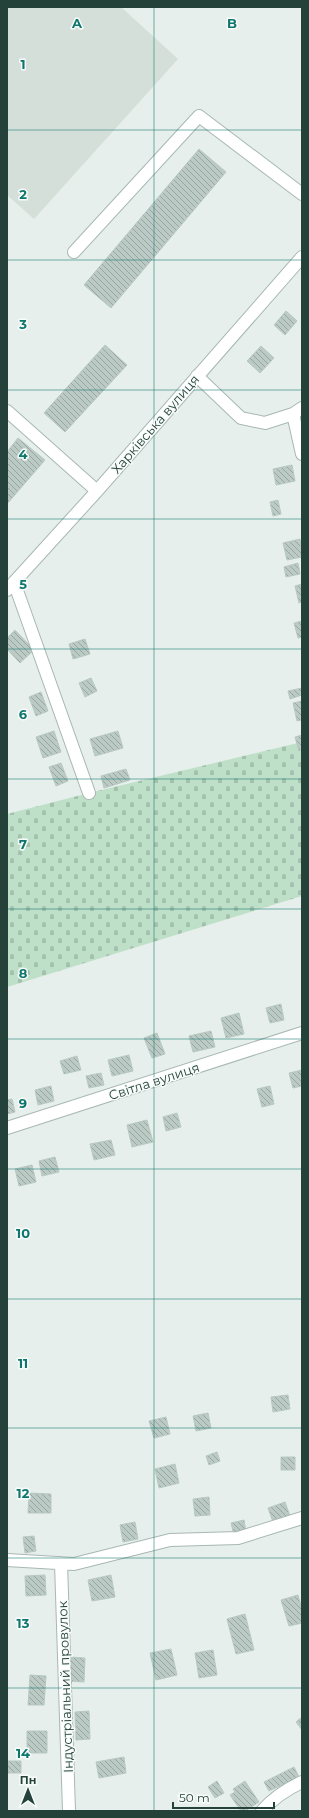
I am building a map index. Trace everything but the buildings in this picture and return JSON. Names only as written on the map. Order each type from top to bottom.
[{"type":"street","points":[[74,252],[198,116],[302,194]]},
{"type":"street","name":"Харківська вулиця","points":[[11,586],[302,257]]},
{"type":"street","points":[[197,376],[241,418],[265,422],[297,411],[302,454]]},
{"type":"street","points":[[7,411],[97,490]]},
{"type":"street","points":[[11,586],[89,793]]},
{"type":"street","name":"Світла вулиця","points":[[7,1128],[302,1033]]},
{"type":"street","points":[[7,1560],[74,1564],[170,1540],[238,1538],[302,1518]]},
{"type":"street","name":"Індустріальний провулок","points":[[61,1563],[69,1811]]},
{"type":"street","points":[[262,1811],[269,1802],[302,1782]]},
{"type":"shaded area","points":[[7,7],[121,7],[178,59],[34,219],[7,195]]},
{"type":"green space","points":[[302,742],[302,896],[7,987],[7,814]]}]
